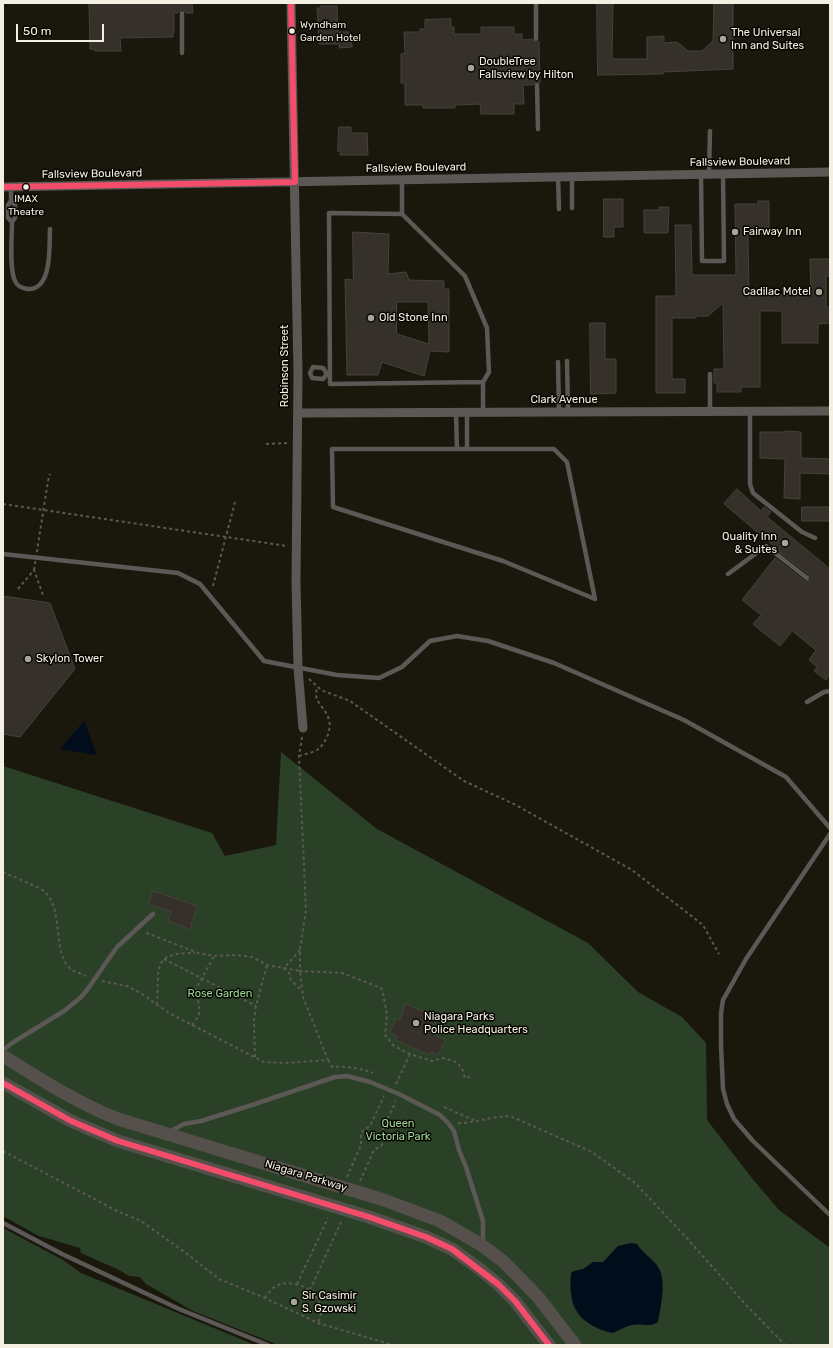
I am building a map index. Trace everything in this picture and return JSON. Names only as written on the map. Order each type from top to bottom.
[{"type":"main road","name":"Niagara Parkway","points":[[3,1056],[70,1096],[101,1112],[133,1124],[329,1182],[413,1210],[440,1221],[480,1244],[504,1262],[528,1286],[575,1345]]},
{"type":"main road","name":"Niagara Parkway","points":[[3,1083],[71,1120],[118,1141],[369,1217],[432,1240],[452,1249],[498,1284],[515,1301],[548,1345]]},
{"type":"street","name":"Robinson Street","points":[[291,3],[298,373],[296,548],[298,668],[303,728]]},
{"type":"street","name":"Fallsview Boulevard","points":[[7,187],[830,172]]},
{"type":"street","name":"Clark Avenue","points":[[298,413],[830,410]]},
{"type":"lane","points":[[536,3],[536,39]]},
{"type":"lane","points":[[182,13],[182,53]]},
{"type":"lane","points":[[537,85],[538,129]]},
{"type":"lane","points":[[710,131],[705,175],[702,262],[724,261],[723,174]]},
{"type":"lane","points":[[558,177],[559,208]]},
{"type":"lane","points":[[572,177],[572,208]]},
{"type":"lane","points":[[402,180],[402,214]]},
{"type":"lane","points":[[7,187],[11,201],[15,205],[15,218],[12,222],[12,270],[14,280],[17,285],[25,289],[30,289],[37,286],[43,280],[47,272],[50,229]]},
{"type":"lane","points":[[483,382],[330,384],[329,214],[402,214],[465,276],[487,328],[490,372],[483,382],[483,412]]},
{"type":"lane","points":[[564,412],[567,361]]},
{"type":"lane","points":[[558,362],[564,412]]},
{"type":"lane","points":[[310,373],[313,368],[323,368],[329,374]]},
{"type":"lane","points":[[298,373],[310,373]]},
{"type":"lane","points":[[310,373],[312,378],[323,379],[329,374]]},
{"type":"lane","points":[[710,374],[710,411]]},
{"type":"lane","points":[[750,411],[750,484],[753,493],[802,532],[815,538]]},
{"type":"lane","points":[[467,412],[467,449]]},
{"type":"lane","points":[[456,413],[457,449]]},
{"type":"lane","points":[[332,449],[457,449],[554,449],[567,462],[595,599],[503,561],[333,507],[332,449]]},
{"type":"lane","points":[[728,574],[766,546],[807,578]]},
{"type":"lane","points":[[3,554],[178,573],[200,584],[264,661],[337,675],[379,678],[402,667],[430,641],[457,636],[488,641],[554,663],[684,720],[786,777],[830,828]]},
{"type":"lane","points":[[807,702],[824,692],[830,691]]},
{"type":"lane","points":[[830,834],[746,959],[723,1000],[721,1013],[723,1089],[727,1104],[734,1119],[753,1141],[830,1215]]},
{"type":"lane","points":[[3,1050],[73,1004],[87,990],[117,947],[153,914]]},
{"type":"lane","points":[[166,1134],[184,1124],[201,1121],[335,1077],[347,1076],[357,1078],[399,1094],[440,1115],[454,1131],[483,1221],[483,1239],[480,1244]]},
{"type":"lane","points":[[3,1223],[62,1254],[179,1309],[268,1345]]},
{"type":"path","points":[[266,444],[298,443]]},
{"type":"path","points":[[43,595],[34,570],[50,474]]},
{"type":"path","points":[[210,596],[235,502]]},
{"type":"path","points":[[3,504],[296,548]]},
{"type":"path","points":[[18,589],[34,570]]},
{"type":"path","points":[[298,668],[321,690],[350,701],[464,780],[514,804],[632,870],[703,925],[719,954]]},
{"type":"path","points":[[300,756],[318,749],[327,739],[329,717],[317,701],[316,692],[318,687]]},
{"type":"path","points":[[3,872],[45,891],[53,904],[57,916],[61,952],[64,960],[71,969],[94,979],[127,986],[139,992],[169,1013],[264,1062],[286,1063],[328,1060],[303,997],[300,971],[300,950],[306,910],[300,756],[303,728]]},
{"type":"path","points":[[136,929],[198,953],[214,956],[237,955],[252,957],[268,965],[300,971],[342,974],[381,988],[384,993],[387,1015],[385,1035],[394,1046],[410,1054],[432,1061],[448,1059],[456,1062],[462,1068],[465,1078],[470,1077]]},
{"type":"path","points":[[284,968],[300,950]]},
{"type":"path","points":[[157,1005],[158,971],[160,964],[164,959],[170,956],[186,953],[198,953]]},
{"type":"path","points":[[192,1025],[199,1015],[200,1010],[196,988],[214,956]]},
{"type":"path","points":[[164,959],[256,1006]]},
{"type":"path","points":[[255,1057],[254,1021],[256,1006],[268,965]]},
{"type":"path","points":[[284,968],[303,992]]},
{"type":"path","points":[[393,1092],[410,1054]]},
{"type":"path","points":[[346,1178],[361,1145],[361,1133],[370,1126],[386,1089]]},
{"type":"path","points":[[359,1182],[374,1150],[381,1146],[384,1140],[382,1131],[399,1094]]},
{"type":"path","points":[[448,1123],[471,1123],[500,1116],[510,1116],[592,1152],[635,1183],[685,1236],[747,1306],[785,1345]]},
{"type":"path","points":[[3,1151],[117,1211],[141,1221],[219,1279],[265,1298],[318,1324],[393,1345]]},
{"type":"path","points":[[297,1284],[330,1215]]},
{"type":"path","points":[[310,1290],[343,1219]]},
{"type":"path","points":[[265,1298],[274,1287],[284,1284],[297,1284],[310,1290],[316,1295],[319,1301],[321,1318],[318,1324]]},
{"type":"green space","name":"Queen Victoria Park","points":[[281,752],[377,829],[588,943],[638,992],[682,1017],[706,1043],[707,1120],[751,1177],[779,1210],[830,1248],[830,1345],[278,1345],[193,1311],[146,1284],[140,1277],[129,1276],[81,1253],[80,1248],[39,1236],[3,1216],[3,766],[212,833],[225,856],[276,845]]},
{"type":"green space","points":[[3,1228],[63,1260],[81,1273],[255,1345],[3,1345]]},
{"type":"water","points":[[84,721],[97,755],[60,749]]},
{"type":"water","points":[[631,1243],[637,1244],[660,1270],[663,1292],[658,1322],[652,1325],[630,1326],[613,1333],[608,1332],[587,1322],[576,1310],[572,1297],[571,1273],[583,1269],[593,1262],[603,1262],[618,1246]]},
{"type":"building","points":[[192,3],[193,13],[186,13],[182,9],[178,13],[174,13],[173,37],[120,38],[121,51],[95,51],[95,49],[90,49],[89,4]]},
{"type":"building","name":"The Universal Inn and Suites","points":[[597,3],[613,3],[612,59],[647,59],[647,37],[664,36],[664,43],[677,42],[688,51],[702,51],[713,41],[714,3],[733,3],[733,69],[663,72],[663,74],[598,75]]},
{"type":"building","points":[[321,6],[337,6],[338,32],[349,32],[352,47],[339,48],[339,44],[319,44],[317,8],[321,8]]},
{"type":"building","name":"DoubleTree Fallsview by Hilton","points":[[451,19],[451,27],[454,27],[454,34],[481,34],[481,27],[514,27],[514,34],[522,34],[522,40],[532,39],[536,43],[539,41],[540,83],[537,81],[533,85],[523,85],[524,104],[514,104],[514,114],[481,114],[480,104],[455,105],[455,108],[423,108],[423,105],[405,105],[405,83],[401,83],[401,54],[405,53],[404,32],[420,32],[420,29],[425,29],[425,20]]},
{"type":"building","points":[[339,127],[351,127],[351,133],[367,133],[368,155],[340,155],[340,151],[338,151]]},
{"type":"building","points":[[604,199],[623,199],[623,227],[614,227],[614,237],[604,237]]},
{"type":"building","points":[[758,201],[769,201],[769,231],[764,231],[764,234],[748,234],[749,296],[811,295],[810,259],[830,259],[830,276],[826,276],[826,307],[830,307],[830,323],[818,324],[818,343],[782,343],[782,311],[760,311],[760,387],[741,387],[741,392],[717,392],[717,383],[714,383],[714,369],[724,369],[723,303],[708,316],[696,316],[696,318],[672,318],[672,379],[685,379],[685,393],[656,393],[656,296],[676,296],[675,225],[691,225],[692,275],[736,275],[735,204],[758,204]]},
{"type":"building","points":[[659,207],[669,207],[668,233],[644,233],[644,210],[659,210]]},
{"type":"building","name":"Old Stone Inn","points":[[353,232],[389,234],[388,274],[406,272],[409,280],[444,281],[444,289],[449,289],[449,352],[430,351],[424,376],[382,362],[378,375],[347,375],[345,279],[353,280]],"holes":[[[397,302],[428,302],[429,344],[397,334]]]},
{"type":"building","points":[[590,323],[605,323],[605,359],[616,359],[616,393],[591,394]]},
{"type":"building","points":[[760,432],[801,432],[801,458],[830,459],[830,474],[800,473],[800,499],[784,498],[785,459],[760,458]]},
{"type":"building","points":[[737,489],[761,511],[764,507],[771,512],[767,517],[830,569],[830,675],[826,680],[814,671],[817,667],[809,660],[816,650],[792,631],[780,646],[753,624],[761,615],[742,600],[775,558],[805,581],[809,581],[811,578],[724,504]]},
{"type":"building","points":[[802,507],[830,507],[830,521],[802,521]]},
{"type":"building","points":[[3,596],[50,603],[75,669],[20,737],[3,734]]},
{"type":"building","points":[[153,891],[197,906],[190,929],[168,921],[171,912],[149,904]]},
{"type":"building","name":"Niagara Parks Police Headquarters","points":[[406,1004],[437,1018],[433,1028],[435,1028],[433,1034],[445,1040],[438,1055],[430,1052],[429,1055],[396,1040],[397,1036],[390,1033],[396,1018],[399,1020]]},
{"type":"transit line","points":[[3,187],[295,182],[291,3]]},
{"type":"transit line","points":[[3,1083],[71,1121],[118,1141],[369,1217],[426,1237],[452,1249],[498,1284],[515,1301],[549,1345]]},
{"type":"place","name":"Wyndham Garden Hotel","points":[[292,31]]},
{"type":"place","name":"The Universal Inn and Suites","points":[[723,39]]},
{"type":"place","name":"DoubleTree Fallsview by Hilton","points":[[471,68]]},
{"type":"place","name":"IMAX Theatre","points":[[26,187]]},
{"type":"place","name":"Fairway Inn","points":[[735,232]]},
{"type":"place","name":"Cadilac Motel","points":[[819,292]]},
{"type":"place","name":"Old Stone Inn","points":[[371,318]]},
{"type":"place","name":"Quality Inn & Suites","points":[[785,543]]},
{"type":"place","name":"Skylon Tower","points":[[28,659]]},
{"type":"place","name":"Niagara Parks Police Headquarters","points":[[416,1023]]},
{"type":"place","name":"Sir Casimir S. Gzowski","points":[[294,1302]]},
{"type":"park label","name":"Rose Garden","points":[[220,994]]}]
